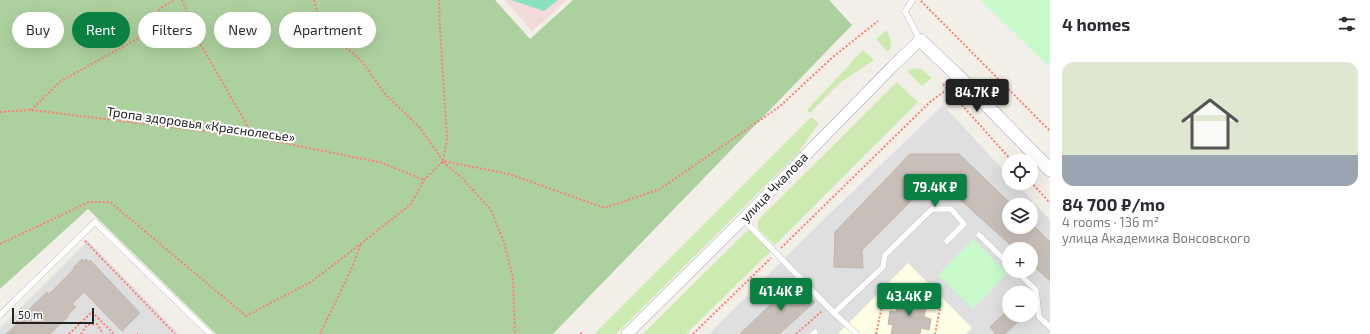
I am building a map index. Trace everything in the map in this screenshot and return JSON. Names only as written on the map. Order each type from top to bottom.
[{"type":"street","points":[[920,40],[956,74],[1050,170]]},
{"type":"street","name":"улица Чкалова","points":[[627,334],[744,219],[920,40]]},
{"type":"lane","points":[[913,0],[905,11],[920,40]]},
{"type":"lane","points":[[834,313],[883,267],[885,255],[932,209],[951,209],[964,224],[947,241]]},
{"type":"lane","points":[[744,219],[834,313],[857,334]]},
{"type":"lane","points":[[0,315],[95,222],[210,334]]},
{"type":"lane","points":[[979,235],[1002,257]]},
{"type":"lane","points":[[1023,278],[1036,290],[1039,317],[1050,327]]},
{"type":"path","points":[[31,110],[61,81],[137,39],[162,6],[175,0]]},
{"type":"path","points":[[182,0],[201,45],[254,137]]},
{"type":"path","points":[[314,0],[322,28],[361,60],[385,94],[421,129],[443,161],[462,178],[492,210],[504,242],[514,278],[515,334]]},
{"type":"path","points":[[0,244],[89,202],[110,202],[246,316],[311,282],[411,204],[424,180],[443,161],[447,139],[439,0]]},
{"type":"path","points":[[920,0],[1050,131]]},
{"type":"path","points":[[443,161],[509,174],[605,208],[660,189],[779,107],[834,56],[878,21]]},
{"type":"path","points":[[943,84],[1006,154]]},
{"type":"path","points":[[693,334],[931,101],[948,89]]},
{"type":"path","name":"Тропа здоровья «Краснолесье»","points":[[0,112],[31,110],[254,137],[383,163],[424,180]]},
{"type":"path","points":[[1038,190],[1050,203]]},
{"type":"path","points":[[84,240],[175,334]]},
{"type":"path","points":[[320,334],[350,272],[362,243]]},
{"type":"path","points":[[876,334],[884,297],[894,290],[934,298],[940,308],[935,334]]},
{"type":"path","points":[[796,334],[825,307]]},
{"type":"path","points":[[69,334],[92,312],[113,334]]},
{"type":"path","points":[[81,334],[87,325],[97,324],[103,334]]},
{"type":"shaded area","points":[[505,0],[567,0],[532,31]]},
{"type":"shaded area","points":[[943,105],[1002,168],[1002,190],[1022,190],[1030,198],[1002,198],[1002,234],[1038,234],[1038,207],[1050,220],[1050,334],[965,334],[972,328],[908,263],[838,334],[709,334],[815,228]]},
{"type":"shaded area","points":[[88,241],[179,334],[0,334],[0,328]]},
{"type":"shaded area","points":[[908,263],[972,328],[965,334],[838,334]]},
{"type":"shaded area","points":[[1038,321],[1050,334],[1012,334],[1025,322]]},
{"type":"green space","points":[[0,0],[495,0],[530,39],[573,0],[829,0],[852,25],[553,334],[216,334],[88,209],[0,289]]},
{"type":"green space","points":[[511,0],[558,0],[544,11]]},
{"type":"green space","points":[[980,0],[1050,0],[1050,67]]},
{"type":"green space","points":[[886,30],[891,41],[888,52],[876,39]]},
{"type":"green space","points":[[863,50],[874,60],[841,82],[810,113],[807,110]]},
{"type":"green space","points":[[914,68],[921,69],[932,78],[922,86],[907,71]]},
{"type":"green space","points":[[897,82],[918,102],[775,245],[759,230],[758,220]]},
{"type":"green space","points":[[811,117],[819,123],[798,153],[616,334],[595,333]]},
{"type":"green space","points":[[750,228],[772,250],[686,334],[643,334]]},
{"type":"green space","points":[[973,239],[1002,268],[1002,278],[973,309],[938,275]]},
{"type":"building","points":[[910,154],[959,154],[1005,198],[1002,198],[1002,234],[1038,234],[1038,230],[1050,242],[1050,281],[1038,270],[1038,242],[1007,242],[944,185],[925,187],[862,250],[863,268],[834,267],[835,232]]},
{"type":"building","points":[[82,259],[84,261],[86,259],[88,262],[90,260],[140,313],[122,331],[84,292],[72,304],[76,307],[67,316],[68,317],[50,334],[6,334],[16,325],[15,323],[47,292],[49,294]]},
{"type":"building","points":[[795,281],[815,302],[779,334],[740,334]]},
{"type":"building","points":[[899,297],[927,302],[924,317],[931,319],[929,330],[921,328],[920,334],[891,334],[893,325],[888,324],[890,311],[896,312]]},
{"type":"building","points":[[1002,316],[1002,322],[1018,322],[1005,334],[996,334],[990,327]]}]
